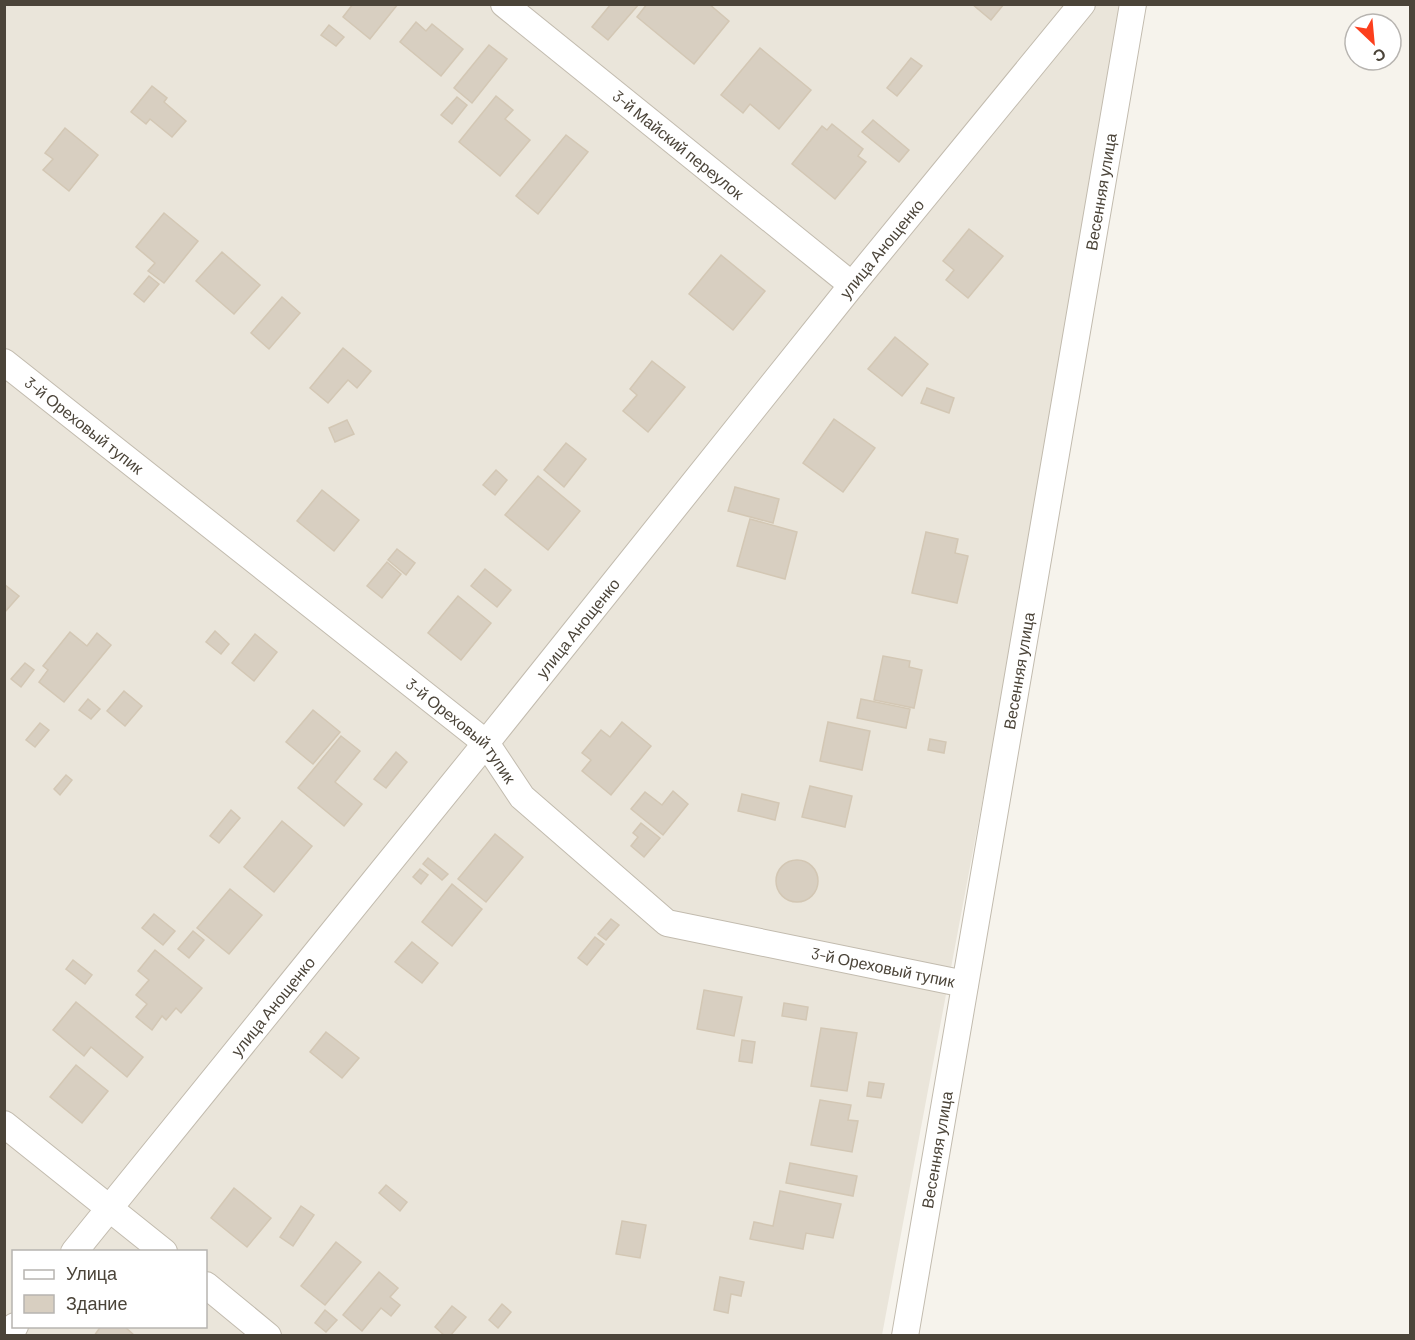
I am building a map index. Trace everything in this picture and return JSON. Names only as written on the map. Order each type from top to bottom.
[{"type":"street","name":"3-й Майский переулок","points":[[504,4],[852,285]]},
{"type":"street","name":"улица Анощенко","points":[[75,1250],[486,743],[852,285],[1082,4]]},
{"type":"street","name":"Весенняя улица","points":[[905,1335],[1133,4]]},
{"type":"street","name":"3-й Ореховый тупик","points":[[4,362],[486,743],[522,797],[667,923],[965,984]]},
{"type":"street","points":[[4,1124],[163,1250]]},
{"type":"street","points":[[207,1286],[268,1335]]},
{"type":"shaded area","points":[[5,5],[1132,5],[882,1335],[5,1336]]},
{"type":"building","points":[[353,4],[398,4],[370,39],[343,17]]},
{"type":"building","points":[[611,4],[639,4],[608,40],[592,27]]},
{"type":"building","points":[[647,4],[709,4],[729,21],[694,64],[637,17]]},
{"type":"building","points":[[972,4],[1004,4],[991,20]]},
{"type":"building","points":[[416,22],[426,31],[432,24],[463,49],[441,76],[400,42]]},
{"type":"building","points":[[329,25],[344,37],[336,46],[321,35]]},
{"type":"building","points":[[489,45],[507,59],[472,103],[454,88]]},
{"type":"building","points":[[760,48],[811,90],[779,129],[750,104],[743,113],[721,95]]},
{"type":"building","points":[[911,58],[922,66],[897,96],[887,88]]},
{"type":"building","points":[[152,86],[167,98],[164,102],[186,121],[172,137],[150,119],[146,124],[131,112]]},
{"type":"building","points":[[496,96],[513,110],[505,119],[530,140],[500,176],[459,142]]},
{"type":"building","points":[[457,97],[467,105],[452,124],[441,115]]},
{"type":"building","points":[[873,120],[909,150],[899,162],[862,132]]},
{"type":"building","points":[[832,124],[863,149],[858,156],[866,162],[835,199],[792,164],[822,126],[827,130]]},
{"type":"building","points":[[65,128],[98,155],[69,191],[43,170],[53,159],[45,153]]},
{"type":"building","points":[[566,135],[588,152],[538,214],[516,196]]},
{"type":"building","points":[[164,213],[198,241],[164,283],[148,271],[155,263],[136,247]]},
{"type":"building","points":[[969,229],[1003,256],[968,298],[946,280],[954,270],[943,261]]},
{"type":"building","points":[[222,252],[260,285],[234,314],[196,281]]},
{"type":"building","points":[[721,255],[765,291],[733,330],[689,294]]},
{"type":"building","points":[[149,276],[159,284],[144,302],[134,294]]},
{"type":"building","points":[[282,297],[300,313],[269,349],[251,333]]},
{"type":"building","points":[[895,337],[928,364],[902,396],[868,369]]},
{"type":"building","points":[[343,348],[371,371],[357,388],[348,380],[328,403],[310,388]]},
{"type":"building","points":[[652,361],[685,387],[648,432],[623,411],[637,395],[630,389]]},
{"type":"building","points":[[927,388],[954,398],[949,413],[921,403]]},
{"type":"building","points":[[834,419],[875,448],[843,492],[803,463]]},
{"type":"building","points":[[347,420],[354,434],[335,442],[329,428]]},
{"type":"building","points":[[566,443],[586,459],[564,487],[544,470]]},
{"type":"building","points":[[496,470],[507,480],[495,495],[483,485]]},
{"type":"building","points":[[538,476],[580,511],[548,550],[505,515]]},
{"type":"building","points":[[735,487],[779,499],[773,523],[728,511]]},
{"type":"building","points":[[322,490],[359,520],[334,551],[297,521]]},
{"type":"building","points":[[750,519],[797,532],[785,579],[737,566]]},
{"type":"building","points":[[926,532],[958,539],[955,553],[968,556],[957,603],[912,593]]},
{"type":"building","points":[[397,549],[415,563],[406,575],[388,560]]},
{"type":"building","points":[[387,562],[401,574],[382,598],[367,586]]},
{"type":"building","points":[[485,569],[511,590],[497,607],[471,586]]},
{"type":"building","points":[[4,584],[19,596],[4,613]]},
{"type":"building","points":[[458,596],[491,623],[461,660],[428,633]]},
{"type":"building","points":[[215,631],[229,644],[221,654],[206,642]]},
{"type":"building","points":[[70,632],[87,646],[97,633],[111,645],[64,702],[39,682],[48,670],[43,666]]},
{"type":"building","points":[[255,634],[277,652],[254,681],[232,663]]},
{"type":"building","points":[[883,656],[910,661],[909,667],[922,670],[914,708],[874,700]]},
{"type":"building","points":[[25,663],[34,670],[21,687],[11,679]]},
{"type":"building","points":[[124,691],[142,706],[125,726],[107,711]]},
{"type":"building","points":[[88,699],[100,709],[91,719],[79,710]]},
{"type":"building","points":[[861,699],[910,709],[906,728],[857,718]]},
{"type":"building","points":[[313,710],[340,732],[313,764],[286,742]]},
{"type":"building","points":[[622,722],[651,746],[611,795],[582,771],[591,760],[582,753],[601,730],[610,737]]},
{"type":"building","points":[[828,722],[870,731],[862,770],[820,761]]},
{"type":"building","points":[[40,723],[49,730],[35,747],[26,740]]},
{"type":"building","points":[[341,736],[360,751],[335,782],[362,804],[344,826],[298,788]]},
{"type":"building","points":[[930,739],[946,742],[944,753],[928,750]]},
{"type":"building","points":[[396,752],[407,762],[386,788],[374,779]]},
{"type":"building","points":[[66,775],[72,780],[60,795],[54,789]]},
{"type":"building","points":[[810,786],[852,796],[845,827],[802,817]]},
{"type":"building","points":[[673,791],[688,804],[663,835],[631,809],[645,792],[662,805]]},
{"type":"building","points":[[742,794],[779,803],[775,820],[738,811]]},
{"type":"building","points":[[231,810],[240,818],[219,843],[210,836]]},
{"type":"building","points":[[282,821],[312,846],[274,892],[244,867]]},
{"type":"building","points":[[641,823],[660,838],[644,857],[631,846],[638,837],[633,833]]},
{"type":"building","points":[[495,834],[523,857],[486,902],[458,879]]},
{"type":"building","points":[[428,858],[448,874],[442,880],[423,864]]},
{"type":"building","points":[[797,860],[812,866],[818,881],[812,896],[797,902],[782,896],[776,881],[782,866]]},
{"type":"building","points":[[420,869],[428,875],[421,884],[413,877]]},
{"type":"building","points":[[452,884],[482,909],[452,946],[422,922]]},
{"type":"building","points":[[230,889],[262,915],[229,954],[197,928]]},
{"type":"building","points":[[154,914],[175,931],[163,945],[142,928]]},
{"type":"building","points":[[611,919],[619,925],[606,940],[598,934]]},
{"type":"building","points":[[193,931],[204,940],[189,958],[178,949]]},
{"type":"building","points":[[595,937],[604,944],[587,965],[578,958]]},
{"type":"building","points":[[412,942],[438,963],[422,983],[395,962]]},
{"type":"building","points":[[155,950],[202,988],[181,1013],[176,1008],[166,1020],[162,1016],[152,1030],[136,1017],[147,1004],[136,995],[149,980],[138,971]]},
{"type":"building","points":[[73,960],[92,975],[85,984],[66,969]]},
{"type":"building","points":[[704,990],[742,997],[734,1036],[697,1029]]},
{"type":"building","points":[[76,1002],[143,1057],[127,1077],[91,1047],[84,1056],[53,1030]]},
{"type":"building","points":[[784,1003],[808,1007],[806,1020],[782,1016]]},
{"type":"building","points":[[821,1028],[857,1033],[847,1091],[811,1086]]},
{"type":"building","points":[[326,1032],[359,1058],[342,1078],[310,1052]]},
{"type":"building","points":[[742,1040],[755,1042],[752,1063],[739,1061]]},
{"type":"building","points":[[76,1065],[108,1091],[82,1123],[50,1097]]},
{"type":"building","points":[[869,1082],[884,1084],[881,1098],[867,1096]]},
{"type":"building","points":[[820,1100],[851,1105],[848,1120],[858,1121],[852,1152],[811,1145]]},
{"type":"building","points":[[790,1163],[857,1176],[853,1196],[786,1183]]},
{"type":"building","points":[[386,1185],[407,1202],[400,1211],[379,1193]]},
{"type":"building","points":[[234,1188],[271,1218],[247,1247],[211,1218]]},
{"type":"building","points":[[780,1191],[841,1204],[833,1238],[806,1233],[803,1249],[750,1239],[754,1222],[773,1226]]},
{"type":"building","points":[[301,1206],[314,1215],[293,1246],[280,1237]]},
{"type":"building","points":[[622,1221],[646,1225],[640,1258],[616,1254]]},
{"type":"building","points":[[336,1242],[361,1262],[325,1305],[301,1286]]},
{"type":"building","points":[[379,1272],[398,1288],[390,1297],[400,1305],[391,1316],[381,1308],[362,1331],[343,1315]]},
{"type":"building","points":[[720,1277],[744,1282],[741,1296],[731,1294],[728,1313],[714,1310]]},
{"type":"building","points":[[502,1304],[511,1312],[498,1328],[489,1320]]},
{"type":"building","points":[[452,1306],[466,1317],[450,1336],[445,1336],[435,1327]]},
{"type":"building","points":[[325,1310],[337,1320],[326,1332],[315,1323]]},
{"type":"building","points":[[100,1328],[126,1328],[135,1336],[94,1336]]}]
